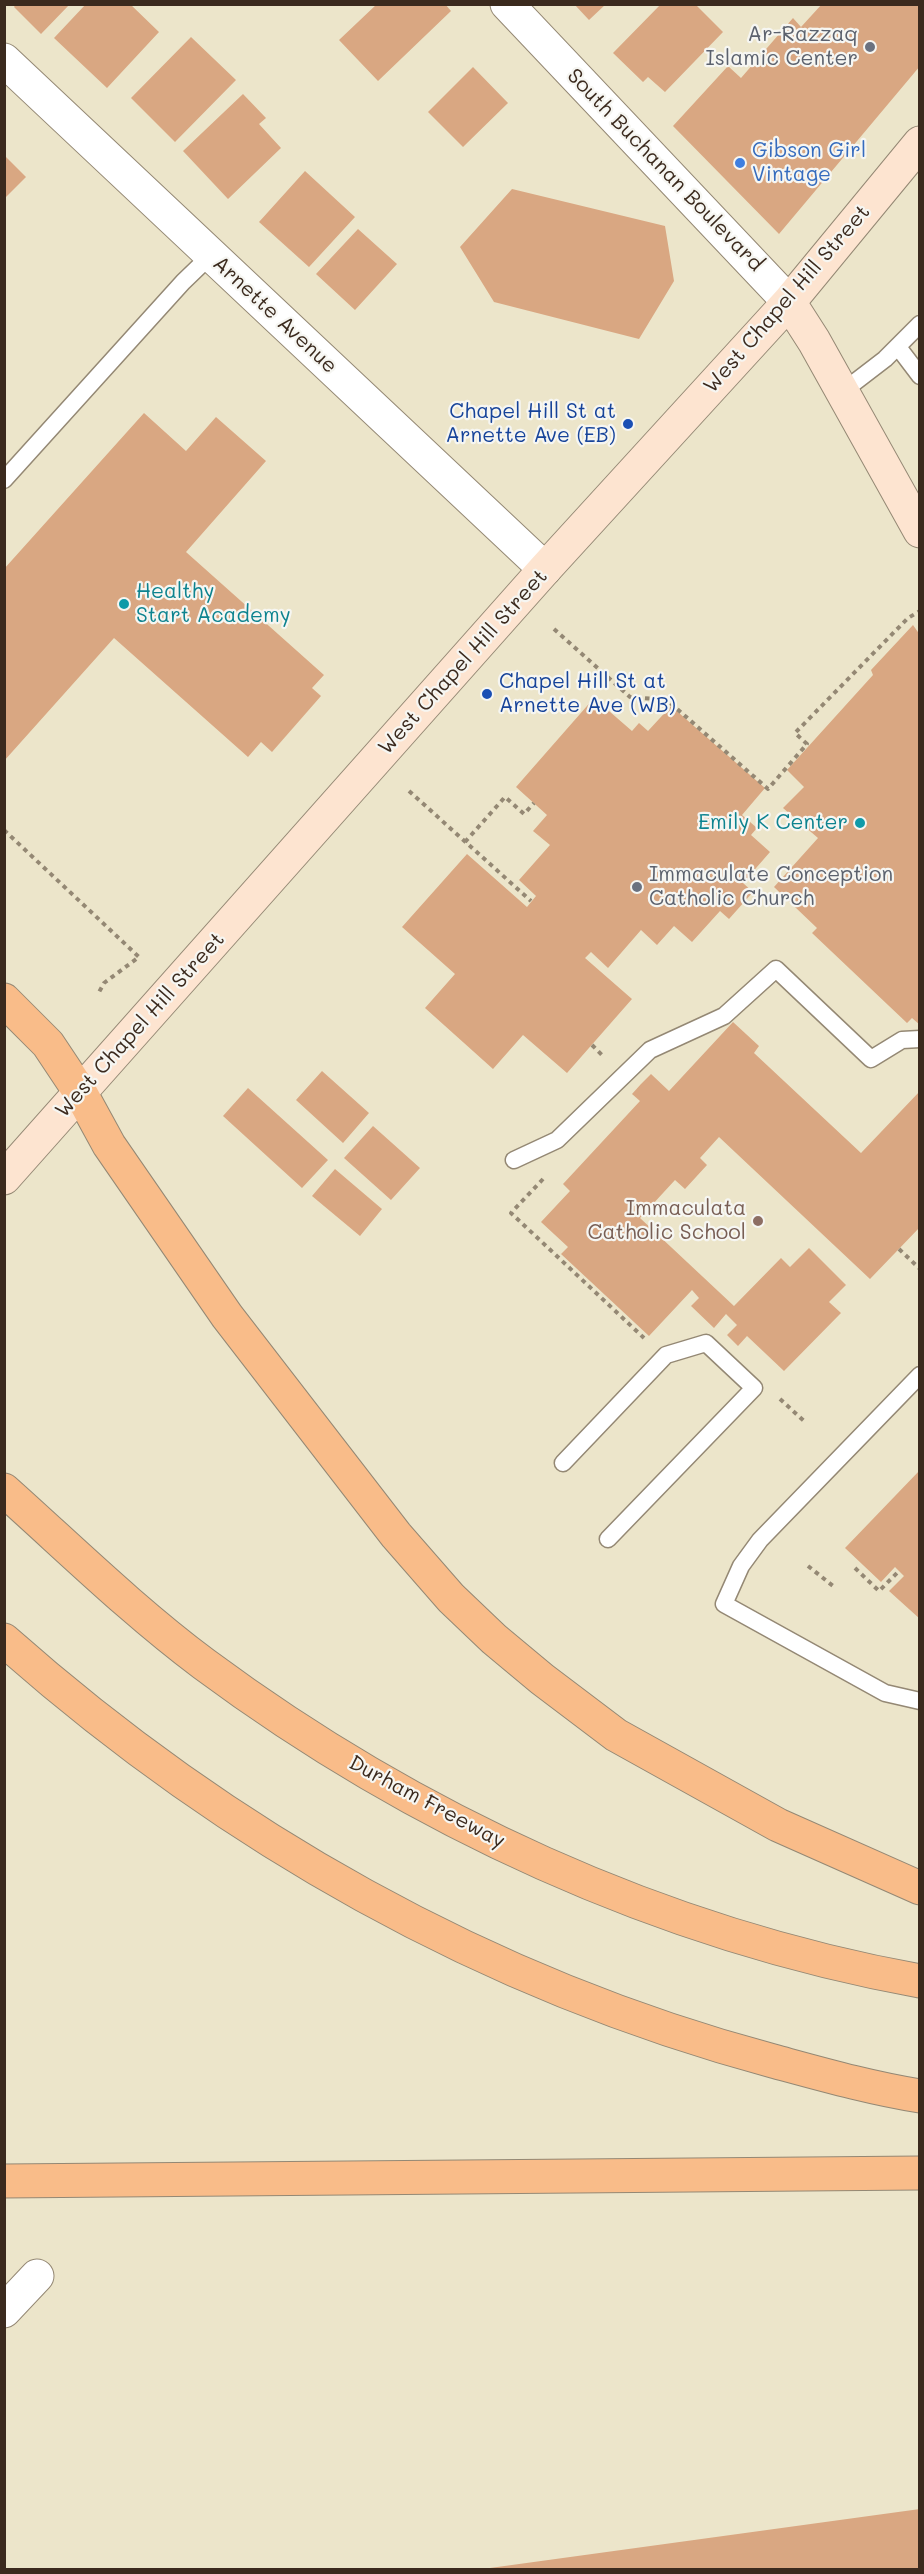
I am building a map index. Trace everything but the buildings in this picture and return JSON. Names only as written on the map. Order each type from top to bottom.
[{"type":"highway","points":[[4,1000],[48,1044],[80,1092],[109,1145],[227,1316],[396,1535],[451,1598],[494,1639],[542,1679],[616,1735],[778,1825],[920,1888]]},
{"type":"highway","name":"Durham Freeway","points":[[4,1490],[146,1617],[203,1663],[289,1724],[390,1785],[483,1834],[575,1877],[678,1917],[789,1952],[920,1981]]},
{"type":"highway","points":[[4,1640],[53,1684],[199,1795],[317,1871],[410,1921],[502,1966],[599,2005],[682,2034],[816,2072],[920,2096]]},
{"type":"highway","points":[[4,2181],[920,2173]]},
{"type":"main road","name":"West Chapel Hill Street","points":[[4,1178],[545,569],[789,302],[920,143]]},
{"type":"main road","name":"South Buchanan Boulevard","points":[[789,302],[914,509]]},
{"type":"street","name":"South Buchanan Boulevard","points":[[507,4],[789,302]]},
{"type":"street","name":"Arnette Avenue","points":[[4,60],[545,569]]},
{"type":"street","points":[[4,2311],[37,2276]]},
{"type":"lane","points":[[4,480],[183,282],[211,255]]},
{"type":"lane","points":[[842,392],[898,347],[920,324]]},
{"type":"lane","points":[[898,347],[920,376]]},
{"type":"lane","points":[[514,1160],[557,1140],[650,1050],[724,1016],[776,969],[871,1059],[902,1040],[920,1039]]},
{"type":"lane","points":[[563,1463],[666,1355],[706,1343],[754,1388],[608,1539]]},
{"type":"lane","points":[[920,1375],[760,1540],[741,1566],[724,1604],[885,1693],[920,1701]]},
{"type":"path","points":[[554,629],[630,697],[667,699],[768,789],[807,744],[795,733],[908,618],[920,611]]},
{"type":"path","points":[[408,791],[531,901]]},
{"type":"path","points":[[465,842],[505,797],[524,814],[534,803]]},
{"type":"path","points":[[4,830],[139,957],[104,983],[98,994]]},
{"type":"path","points":[[550,1172],[511,1214],[648,1342]]},
{"type":"path","points":[[899,1249],[920,1269]]},
{"type":"path","points":[[778,1396],[804,1421]]},
{"type":"path","points":[[808,1566],[833,1586]]},
{"type":"path","points":[[855,1568],[879,1591],[899,1571]]},
{"type":"place","name":"Ar-Razzaq Islamic Center","points":[[870,47]]},
{"type":"place","name":"Gibson Girl Vintage","points":[[740,163]]},
{"type":"place","name":"Chapel Hill St at Arnette Ave (EB)","points":[[628,424]]},
{"type":"place","name":"Healthy Start Academy","points":[[124,604]]},
{"type":"place","name":"Chapel Hill St at Arnette Ave (WB)","points":[[487,694]]},
{"type":"place","name":"Emily K Center","points":[[860,823]]},
{"type":"place","name":"Immaculate Conception Catholic Church","points":[[637,887]]},
{"type":"place","name":"Immaculata Catholic School","points":[[758,1221]]}]
